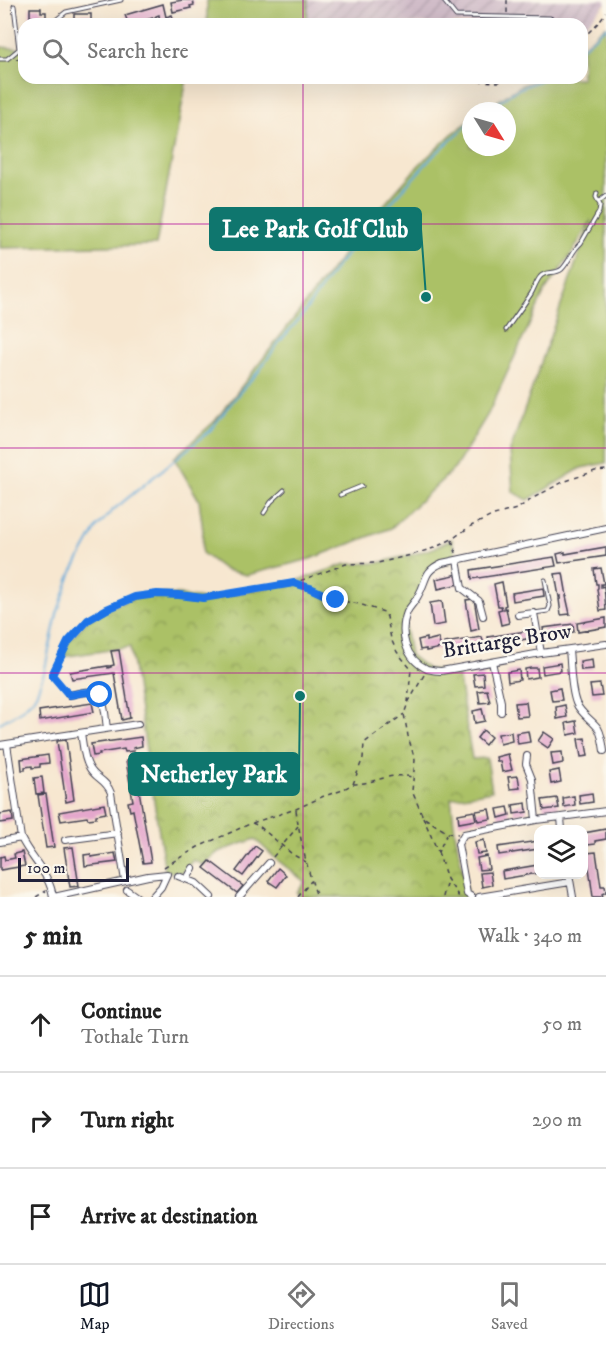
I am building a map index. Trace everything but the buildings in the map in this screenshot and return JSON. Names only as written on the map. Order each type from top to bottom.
[{"type":"street","points":[[483,616],[479,601],[462,588],[457,560],[606,528]]},
{"type":"street","name":"Brittarge Brow","points":[[457,560],[432,568],[404,621],[403,635],[406,646],[416,662],[428,669],[441,671],[606,644]]},
{"type":"street","points":[[518,615],[534,613],[541,653]]},
{"type":"street","points":[[569,650],[577,704],[597,728],[603,739],[604,751]]},
{"type":"street","points":[[492,662],[501,712]]},
{"type":"street","points":[[69,695],[102,693],[107,728]]},
{"type":"street","points":[[138,724],[3,745],[21,838],[27,851],[48,879],[53,897],[167,874],[161,887],[152,897]]},
{"type":"street","points":[[81,732],[88,767],[108,785],[111,793],[126,881]]},
{"type":"street","points":[[527,756],[526,764],[532,779],[536,820]]},
{"type":"street","points":[[472,897],[467,894],[458,844],[464,834],[536,820],[606,811]]},
{"type":"street","points":[[561,818],[562,825]]},
{"type":"street","points":[[79,830],[81,838]]},
{"type":"street","points":[[65,840],[118,833]]},
{"type":"street","points":[[0,842],[21,838]]},
{"type":"street","points":[[239,897],[269,862]]},
{"type":"street","points":[[187,879],[193,868]]},
{"type":"street","points":[[178,876],[196,883],[211,897]]},
{"type":"street","points":[[479,897],[564,879]]},
{"type":"street","points":[[569,879],[573,897]]},
{"type":"street","points":[[127,890],[137,897]]},
{"type":"lane","points":[[58,18],[66,12],[121,0]]},
{"type":"lane","points":[[443,0],[456,15],[550,18]]},
{"type":"lane","points":[[14,6],[18,40]]},
{"type":"lane","points":[[0,59],[7,59],[18,50]]},
{"type":"lane","points":[[506,330],[542,275],[557,273],[568,262],[585,237],[600,207],[596,197],[597,193]]},
{"type":"lane","points":[[598,202],[606,196]]},
{"type":"lane","points":[[340,495],[362,486]]},
{"type":"lane","points":[[264,513],[271,502],[284,490]]},
{"type":"lane","points":[[534,613],[548,611],[550,606],[545,580]]},
{"type":"path","points":[[507,0],[507,17]]},
{"type":"path","points":[[588,33],[606,12]]},
{"type":"path","points":[[69,695],[52,675],[68,642],[88,620],[135,597],[157,594],[203,598],[294,583],[346,564],[378,563],[411,555],[434,548],[494,515],[517,509],[563,482],[595,471],[606,470]]},
{"type":"path","points":[[452,539],[457,560]]},
{"type":"path","points":[[294,583],[336,600],[384,612],[397,652],[411,669],[408,703]]},
{"type":"path","points":[[428,669],[404,714],[415,760],[412,791],[447,879],[459,897]]},
{"type":"path","points":[[353,784],[363,758],[364,743],[404,714]]},
{"type":"path","points":[[148,876],[198,848],[252,823],[296,809],[353,784],[399,774],[413,777]]},
{"type":"path","points":[[296,809],[311,880],[317,897]]},
{"type":"path","points":[[423,817],[448,833],[464,834]]},
{"type":"path","points":[[252,823],[307,863]]},
{"type":"path","points":[[269,862],[298,825]]},
{"type":"path","points":[[438,852],[448,833]]},
{"type":"path","points":[[443,897],[447,879]]},
{"type":"path","points":[[298,897],[311,880]]},
{"type":"path","points":[[36,897],[52,888]]},
{"type":"shaded area","points":[[308,0],[606,0],[606,3],[588,22],[588,18],[307,18]]},
{"type":"green space","points":[[207,0],[308,0],[307,18],[207,18]]},
{"type":"green space","points":[[606,26],[606,463],[581,468],[528,500],[513,492],[510,451],[591,220],[572,253],[545,291],[488,414],[455,468],[391,528],[310,559],[247,575],[225,570],[202,553],[203,531],[199,500],[174,458],[215,421],[361,231],[419,165],[452,134],[462,127],[462,156],[516,156],[516,102],[496,102],[525,84],[588,84],[588,42]]},
{"type":"green space","points":[[0,47],[18,48],[18,84],[186,84],[156,245],[0,248]]},
{"type":"green space","points":[[452,539],[457,560],[432,568],[404,622],[410,655],[428,669],[458,673],[472,759],[487,758],[492,791],[451,798],[467,894],[472,897],[301,897],[297,893],[305,882],[255,839],[218,852],[203,865],[193,860],[182,873],[165,871],[130,647],[61,657],[68,642],[88,620],[135,597],[157,594],[203,599],[229,595],[291,583],[346,564],[378,563],[411,555],[434,548]]},
{"type":"waterway","points":[[588,43],[606,27]]},
{"type":"waterway","points":[[499,102],[516,90],[530,84]]},
{"type":"waterway","points":[[0,723],[19,712],[37,692],[44,673],[57,614],[71,574],[97,527],[113,510],[210,431],[371,225],[433,156],[462,130]]},
{"type":"place","name":"Lee Park Golf Club","points":[[426,297]]},
{"type":"place","name":"Netherley Park","points":[[300,696]]},
{"type":"route","points":[[100,695],[91,692],[69,695],[52,675],[68,642],[88,620],[135,597],[157,594],[203,598],[294,583],[336,600]]}]
